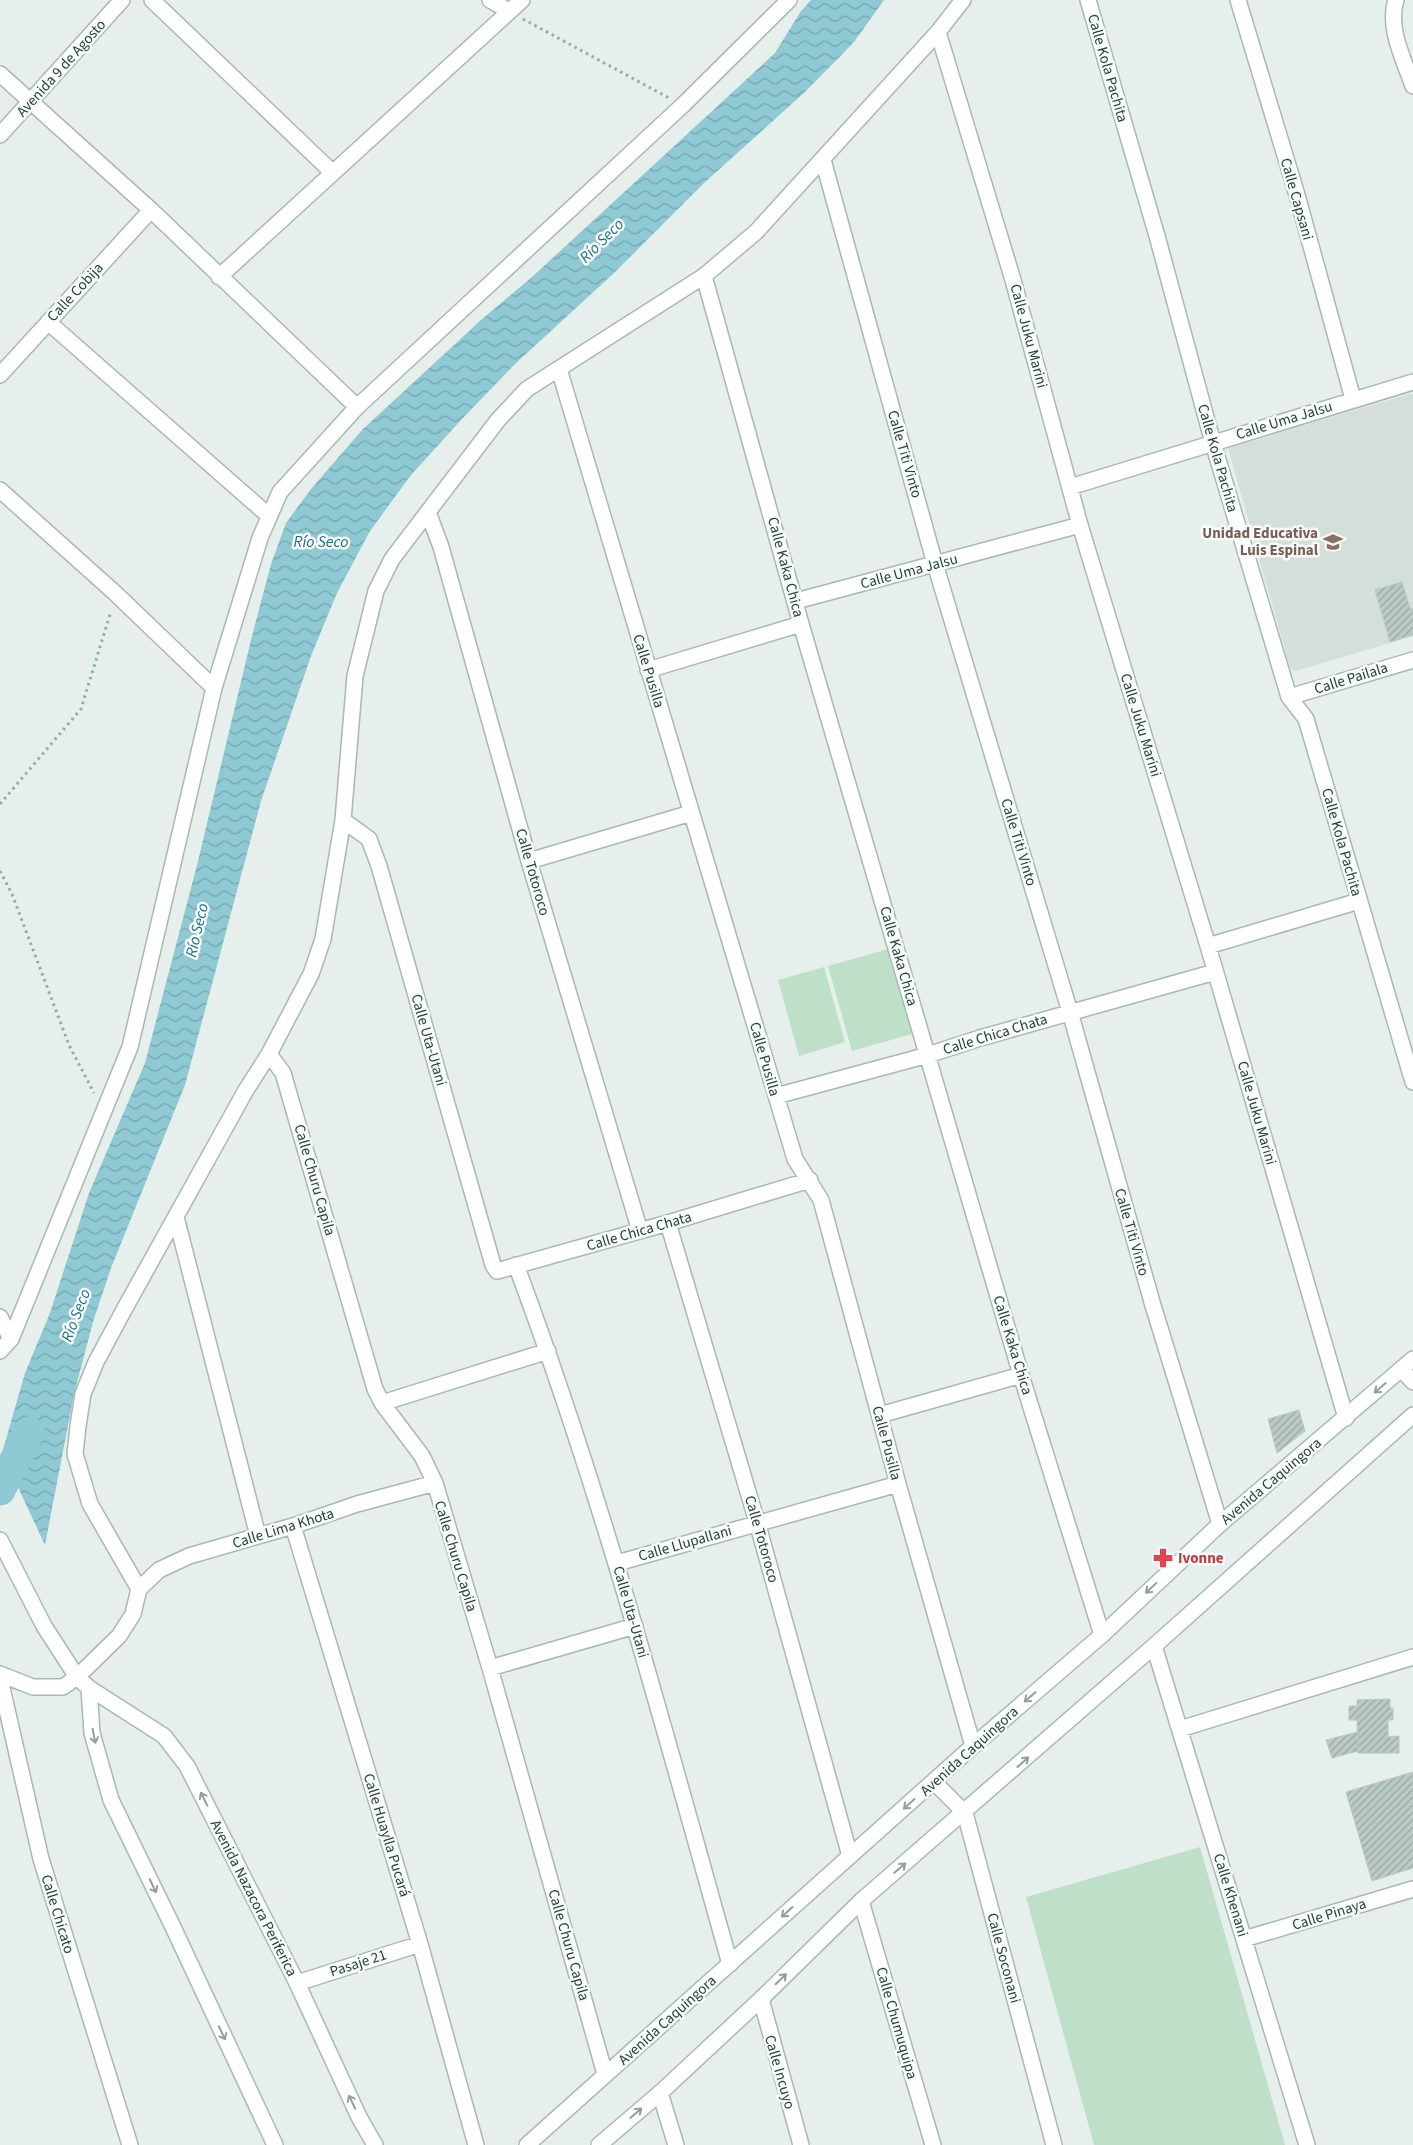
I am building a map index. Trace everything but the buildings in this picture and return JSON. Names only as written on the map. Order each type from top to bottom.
[{"type":"street","name":"Avenida 9 de Agosto","points":[[0,135],[122,0]]},
{"type":"street","points":[[152,0],[333,173]]},
{"type":"street","points":[[490,0],[509,11]]},
{"type":"street","points":[[220,277],[522,0]]},
{"type":"street","points":[[0,1351],[11,1339],[130,1047],[214,688],[260,538],[280,492],[357,407],[683,106],[789,0]]},
{"type":"street","points":[[0,1674],[33,1687],[63,1687],[119,1636],[133,1614],[139,1589],[90,1504],[75,1454],[83,1394],[96,1362],[246,1090],[269,1054],[311,974],[323,939],[343,820],[355,676],[365,628],[376,591],[392,559],[498,420],[527,389],[704,276],[756,232],[938,32],[963,0]]},
{"type":"street","name":"Calle Kola Pachita","points":[[1088,0],[1158,236],[1213,443],[1289,697],[1306,719],[1413,1082]]},
{"type":"street","name":"Calle Capsani","points":[[1238,0],[1297,196],[1353,399]]},
{"type":"street","points":[[1396,0],[1392,11],[1395,34],[1413,86]]},
{"type":"street","name":"Calle Juku Marini","points":[[938,32],[1013,280],[1080,525],[1208,946],[1346,1418]]},
{"type":"street","points":[[0,74],[152,210],[357,407]]},
{"type":"street","name":"Calle Titi Vinto","points":[[823,160],[935,564],[1070,1012],[1152,1302],[1220,1524]]},
{"type":"street","name":"Calle Cobija","points":[[0,375],[152,210]]},
{"type":"street","name":"Calle Kaka Chica","points":[[704,276],[796,600],[801,624],[1021,1375],[1102,1635]]},
{"type":"street","points":[[48,322],[270,516]]},
{"type":"street","name":"Calle Pusilla","points":[[560,369],[795,1159],[821,1200],[898,1484],[974,1746]]},
{"type":"street","name":"Calle Uma Jalsu","points":[[1070,487],[1413,382]]},
{"type":"street","points":[[0,490],[114,593],[214,688]]},
{"type":"street","name":"Calle Totoroco","points":[[428,512],[441,547],[529,861],[640,1231]]},
{"type":"street","name":"Calle Uma Jalsu","points":[[796,600],[1080,525]]},
{"type":"street","points":[[648,670],[801,624]]},
{"type":"street","name":"Calle Pailala","points":[[1289,697],[1413,660]]},
{"type":"street","points":[[529,861],[691,813]]},
{"type":"street","name":"Calle Uta-Utani","points":[[343,820],[369,839],[379,866],[493,1265],[497,1271]]},
{"type":"street","points":[[1208,946],[1359,901]]},
{"type":"street","name":"Calle Chica Chata","points":[[776,1096],[928,1055],[1070,1012],[1215,972]]},
{"type":"street","name":"Calle Churu Capila","points":[[269,1054],[283,1073],[369,1371],[382,1403],[422,1456],[435,1483],[490,1668],[605,2074]]},
{"type":"street","name":"Calle Chica Chata","points":[[497,1271],[668,1223],[810,1180]]},
{"type":"street","points":[[176,1217],[258,1536]]},
{"type":"street","name":"Calle Totoroco","points":[[668,1223],[757,1522],[850,1856]]},
{"type":"street","name":"Calle Uta-Utani","points":[[516,1266],[548,1351],[617,1563],[730,1964]]},
{"type":"street","points":[[0,1317],[11,1339]]},
{"type":"street","points":[[382,1403],[548,1351]]},
{"type":"street","name":"Avenida Caquingora","points":[[527,2145],[974,1746],[1102,1635],[1220,1524],[1346,1418],[1413,1358]]},
{"type":"street","points":[[1401,1370],[1413,1382]]},
{"type":"street","points":[[880,1415],[1021,1375]]},
{"type":"street","points":[[600,2145],[660,2093],[761,1999],[861,1901],[965,1813],[1413,1415]]},
{"type":"street","name":"Calle Lima Khota","points":[[139,1589],[159,1570],[189,1556],[293,1526],[357,1504],[435,1483]]},
{"type":"street","name":"Calle Llupallani","points":[[617,1563],[757,1522],[898,1484]]},
{"type":"street","name":"Calle Huaylla Pucará","points":[[293,1526],[420,1944],[476,2145]]},
{"type":"street","name":"Avenida Nazacora Periferica","points":[[0,1540],[44,1626],[77,1676],[89,1688],[164,1736],[187,1766],[297,1983],[359,2117],[375,2145]]},
{"type":"street","points":[[490,1668],[636,1626]]},
{"type":"street","name":"Calle Khenani","points":[[1154,1646],[1307,2145]]},
{"type":"street","points":[[1180,1729],[1413,1657]]},
{"type":"street","name":"Calle Chicato","points":[[0,1679],[41,1859],[130,2145]]},
{"type":"street","points":[[89,1688],[92,1734],[111,1800],[275,2145]]},
{"type":"street","name":"Calle Soconani","points":[[934,1782],[965,1813],[1054,2145]]},
{"type":"street","name":"Calle Pinaya","points":[[1244,1939],[1413,1889]]},
{"type":"street","name":"Calle Chumuquipa","points":[[861,1901],[933,2145]]},
{"type":"street","name":"Pasaje 21","points":[[297,1983],[420,1944]]},
{"type":"street","name":"Calle Incuyo","points":[[761,1999],[801,2145]]},
{"type":"street","points":[[660,2093],[676,2145]]},
{"type":"path","points":[[509,11],[683,106]]},
{"type":"path","points":[[0,804],[81,709],[114,602],[114,593]]},
{"type":"path","points":[[0,870],[12,894],[70,1045],[104,1112]]},
{"type":"shaded area","name":"Unidad Educativa Luis Espinal","points":[[1413,393],[1413,636],[1296,671],[1290,668],[1228,448]]},
{"type":"green space","points":[[902,945],[926,1030],[852,1051],[828,966]]},
{"type":"green space","points":[[824,967],[845,1042],[799,1056],[778,980]]},
{"type":"green space","points":[[1200,1847],[1285,2145],[1094,2145],[1026,1897]]},
{"type":"water","name":"Río Seco","points":[[811,0],[884,0],[854,42],[805,92],[704,183],[613,274],[515,364],[461,420],[411,475],[370,531],[337,593],[311,656],[261,801],[185,1085],[111,1268],[93,1322],[74,1394],[45,1545],[2,1453],[25,1373],[50,1313],[89,1193],[145,1063],[197,865],[252,636],[271,564],[286,523],[311,489],[363,429],[481,320],[532,277],[775,53],[801,11]]},
{"type":"waterway","name":"Río Seco","points":[[0,1490],[29,1432]]},
{"type":"place","name":"Unidad Educativa Luis Espinal","points":[[1333,542]]},
{"type":"place","name":"Ivonne","points":[[1163,1558]]}]
